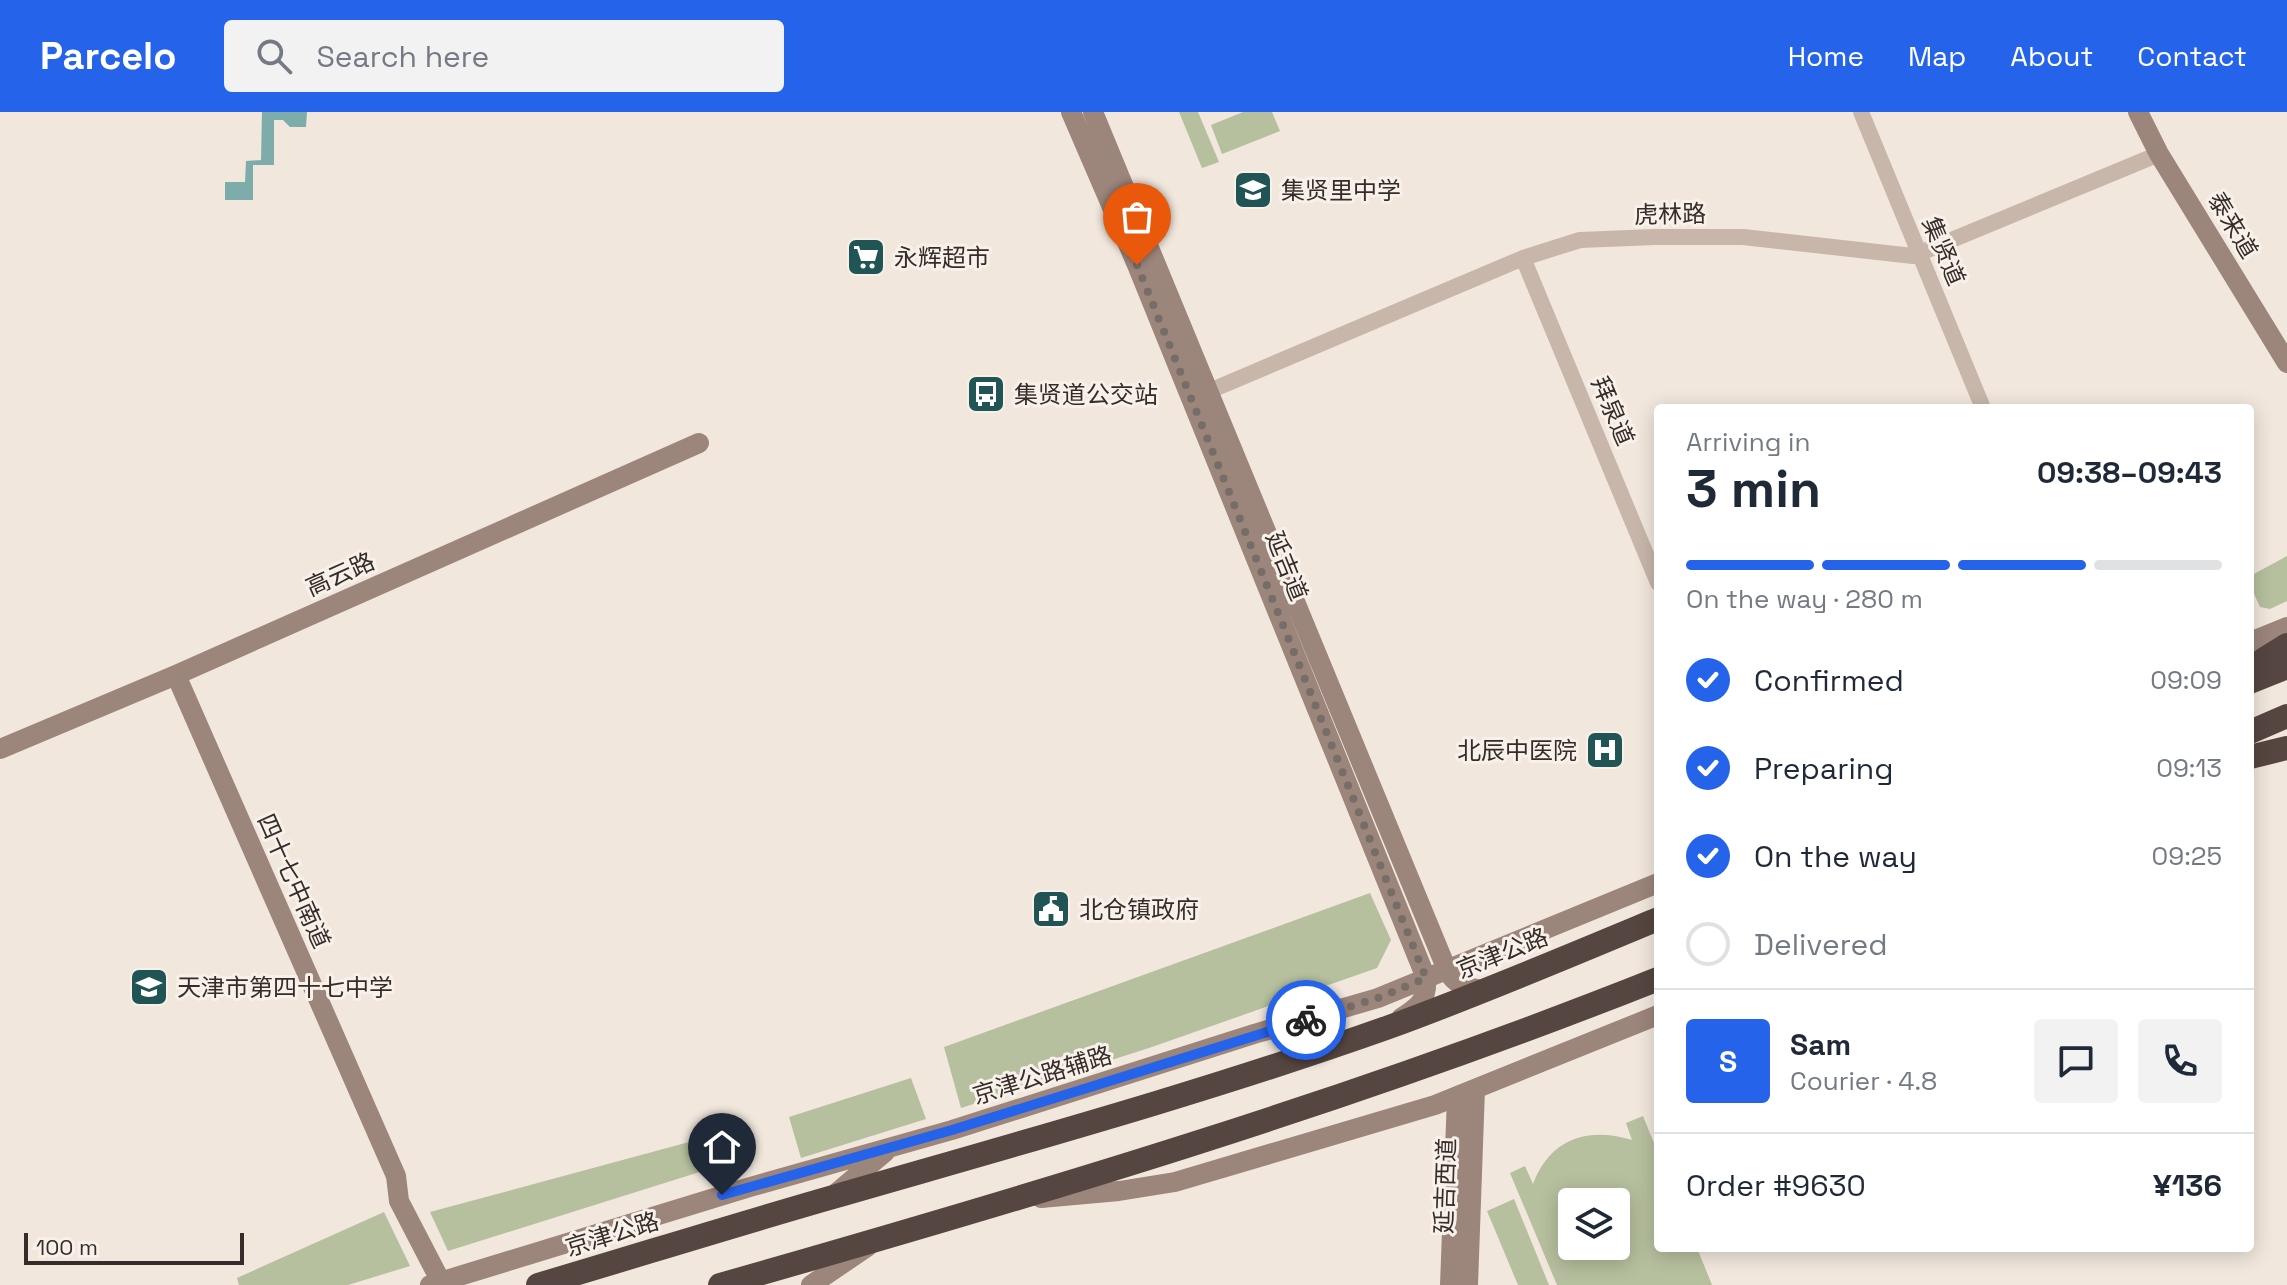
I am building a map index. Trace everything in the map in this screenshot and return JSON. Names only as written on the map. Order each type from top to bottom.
[{"type":"highway","points":[[2254,666],[2287,645]]},
{"type":"highway","points":[[2254,680],[2287,667]]},
{"type":"highway","points":[[2254,730],[2287,716]]},
{"type":"highway","points":[[2254,756],[2287,749]]},
{"type":"highway","name":"京津公路","points":[[538,1285],[832,1197],[1063,1133],[1387,1027],[1486,991],[1654,921]]},
{"type":"highway","points":[[720,1285],[1220,1136],[1558,1019],[1654,981]]},
{"type":"main road","name":"延吉道","points":[[1071,112],[1200,395],[1447,970]]},
{"type":"main road","name":"延吉道","points":[[1093,112],[1426,978]]},
{"type":"main road","name":"泰来道","points":[[2138,112],[2159,154],[2287,363]]},
{"type":"main road","name":"高云路","points":[[0,749],[176,675],[699,443]]},
{"type":"main road","points":[[2254,640],[2287,627]]},
{"type":"main road","name":"四十七中南道","points":[[176,675],[396,1176],[399,1201],[436,1284]]},
{"type":"main road","points":[[2254,765],[2287,749]]},
{"type":"main road","name":"京津公路辅路","points":[[436,1284],[1378,998],[1654,885]]},
{"type":"main road","points":[[1447,970],[1453,981],[1461,986],[1486,991]]},
{"type":"main road","points":[[1387,1027],[1423,1001],[1427,991],[1426,978]]},
{"type":"main road","points":[[997,1203],[1175,1182],[1466,1092],[1654,1017]]},
{"type":"main road","name":"延吉西道","points":[[1450,1285],[1466,1092]]},
{"type":"main road","name":"延吉西道","points":[[1466,1092],[1468,1285]]},
{"type":"main road","points":[[832,1197],[891,1147]]},
{"type":"main road","points":[[811,1285],[877,1240]]},
{"type":"street","name":"集贤道","points":[[1853,112],[1981,404]]},
{"type":"street","name":"集贤道","points":[[1861,112],[1973,404]]},
{"type":"street","name":"虎林路","points":[[1200,395],[1523,258],[1580,240],[1743,237],[1916,255],[2159,154]]},
{"type":"street","name":"拜泉道","points":[[1523,258],[1654,573]]},
{"type":"green space","points":[[1179,112],[1198,112],[1219,162],[1202,168]]},
{"type":"green space","points":[[1243,112],[1272,112],[1280,131],[1222,154],[1211,125]]},
{"type":"green space","points":[[2287,556],[2287,601],[2270,609],[2260,607],[2254,594],[2254,574]]},
{"type":"green space","points":[[1370,893],[1391,940],[1377,968],[1149,1048],[961,1108],[944,1047]]},
{"type":"green space","points":[[911,1078],[926,1119],[801,1158],[789,1117]]},
{"type":"green space","points":[[1643,1116],[1654,1143],[1654,1252],[1699,1252],[1712,1285],[1557,1285],[1510,1173],[1525,1166],[1533,1184],[1549,1156],[1572,1140],[1585,1136],[1616,1136],[1632,1140],[1626,1123]]},
{"type":"green space","points":[[715,1135],[725,1164],[448,1251],[430,1212]]},
{"type":"green space","points":[[1514,1199],[1549,1285],[1518,1285],[1487,1211]]},
{"type":"green space","points":[[384,1212],[410,1266],[348,1285],[239,1285],[237,1278]]},
{"type":"water","points":[[262,112],[307,112],[306,127],[290,127],[283,120],[274,120],[274,165],[253,165],[253,200],[225,200],[225,182],[245,182],[246,161],[261,160]]},
{"type":"way so far","points":[[1137,265],[1426,978],[1378,998],[1306,1020]]},
{"type":"place","name":"集贤里中学","points":[[1253,190]]},
{"type":"place","name":"永辉超市","points":[[866,257]]},
{"type":"place","name":"集贤道公交站","points":[[986,394]]},
{"type":"place","name":"北辰中医院","points":[[1605,750]]},
{"type":"place","name":"北仓镇政府","points":[[1051,909]]},
{"type":"place","name":"天津市第四十七中学","points":[[149,987]]},
{"type":"route","points":[[722,1195],[952,1130],[1306,1020]]}]
